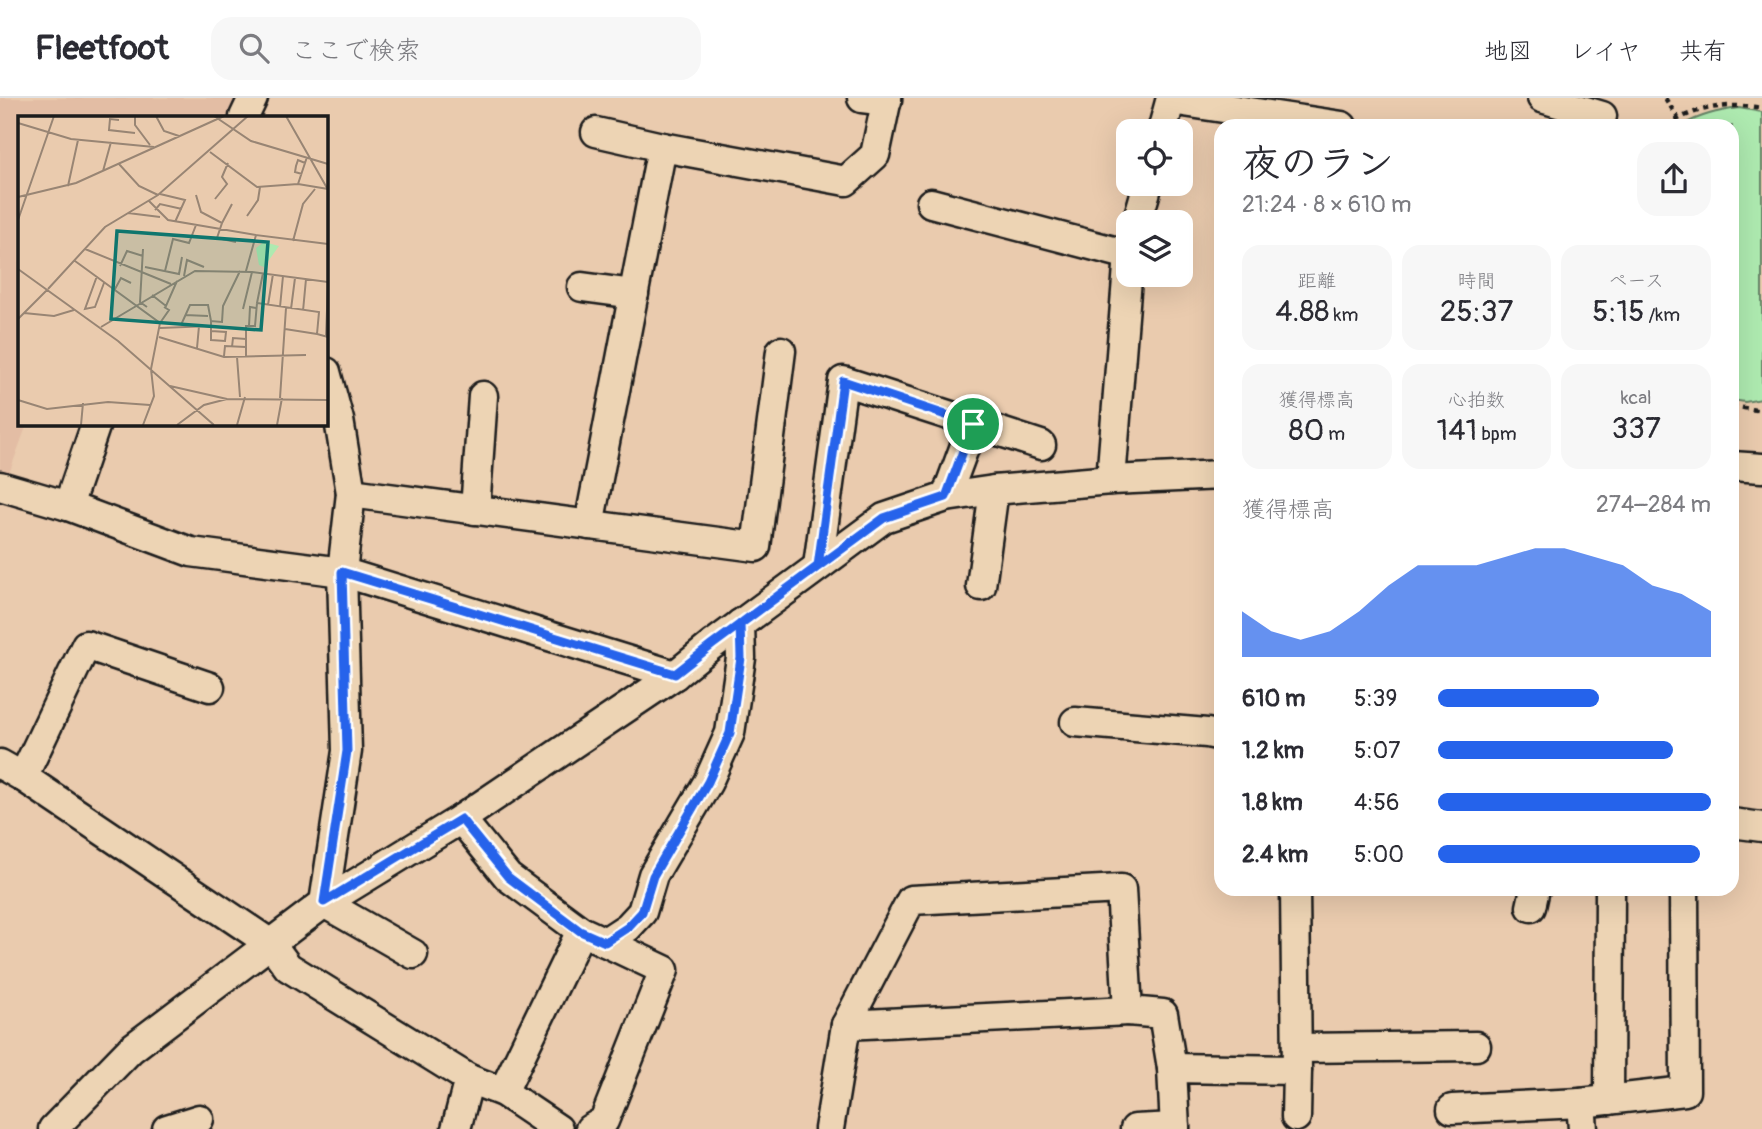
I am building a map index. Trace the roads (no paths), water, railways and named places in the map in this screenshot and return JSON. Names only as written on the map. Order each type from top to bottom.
[{"type":"street","points":[[244,116],[253,98]]},
{"type":"street","points":[[1542,98],[1603,113]]},
{"type":"street","points":[[596,132],[662,147],[846,180],[875,155],[878,99]]},
{"type":"street","points":[[1165,119],[1171,99],[1298,119]]},
{"type":"street","points":[[589,524],[662,147]]},
{"type":"street","points":[[931,203],[1116,252]]},
{"type":"street","points":[[582,287],[634,294]]},
{"type":"street","points":[[1111,480],[1126,287]]},
{"type":"street","points":[[351,493],[756,547],[781,351]]},
{"type":"street","points":[[324,902],[347,751],[342,572],[351,493],[339,420],[327,376]]},
{"type":"street","points":[[818,566],[843,381],[1041,446]]},
{"type":"street","points":[[475,510],[483,396]]},
{"type":"street","points":[[946,497],[973,424]]},
{"type":"street","points":[[68,506],[96,425]]},
{"type":"street","points":[[1739,466],[1762,468]]},
{"type":"street","points":[[53,1129],[81,1117],[131,1049],[324,902],[461,819],[675,674],[884,518],[946,497],[994,490],[1111,480],[1214,475]]},
{"type":"street","points":[[0,486],[68,506],[191,552],[342,572],[675,674]]},
{"type":"street","points":[[981,586],[994,490]]},
{"type":"street","points":[[503,1092],[593,937],[628,927],[642,912],[653,876],[708,782],[730,733],[741,658],[740,624]]},
{"type":"street","points":[[210,687],[86,645],[11,771],[271,944],[288,967],[469,1079],[503,1092],[558,1129]]},
{"type":"street","points":[[1075,722],[1214,734]]},
{"type":"street","points":[[461,819],[508,877],[593,937],[664,970],[604,1121],[590,1129]]},
{"type":"street","points":[[1739,825],[1762,827]]},
{"type":"street","points":[[829,1129],[846,1025],[911,900],[1121,889],[1128,1011]]},
{"type":"street","points":[[1295,896],[1296,1117]]},
{"type":"street","points":[[1609,1100],[1610,896]]},
{"type":"street","points":[[1452,1110],[1582,1116],[1609,1100],[1685,1091],[1684,896]]},
{"type":"street","points":[[324,902],[413,954]]},
{"type":"street","points":[[846,1025],[1128,1011],[1163,1014],[1172,1068],[1175,1128],[1135,1129]]},
{"type":"street","points":[[1172,1068],[1476,1046]]},
{"type":"street","points":[[456,1129],[469,1079]]},
{"type":"street","points":[[167,1129],[199,1119]]}]
